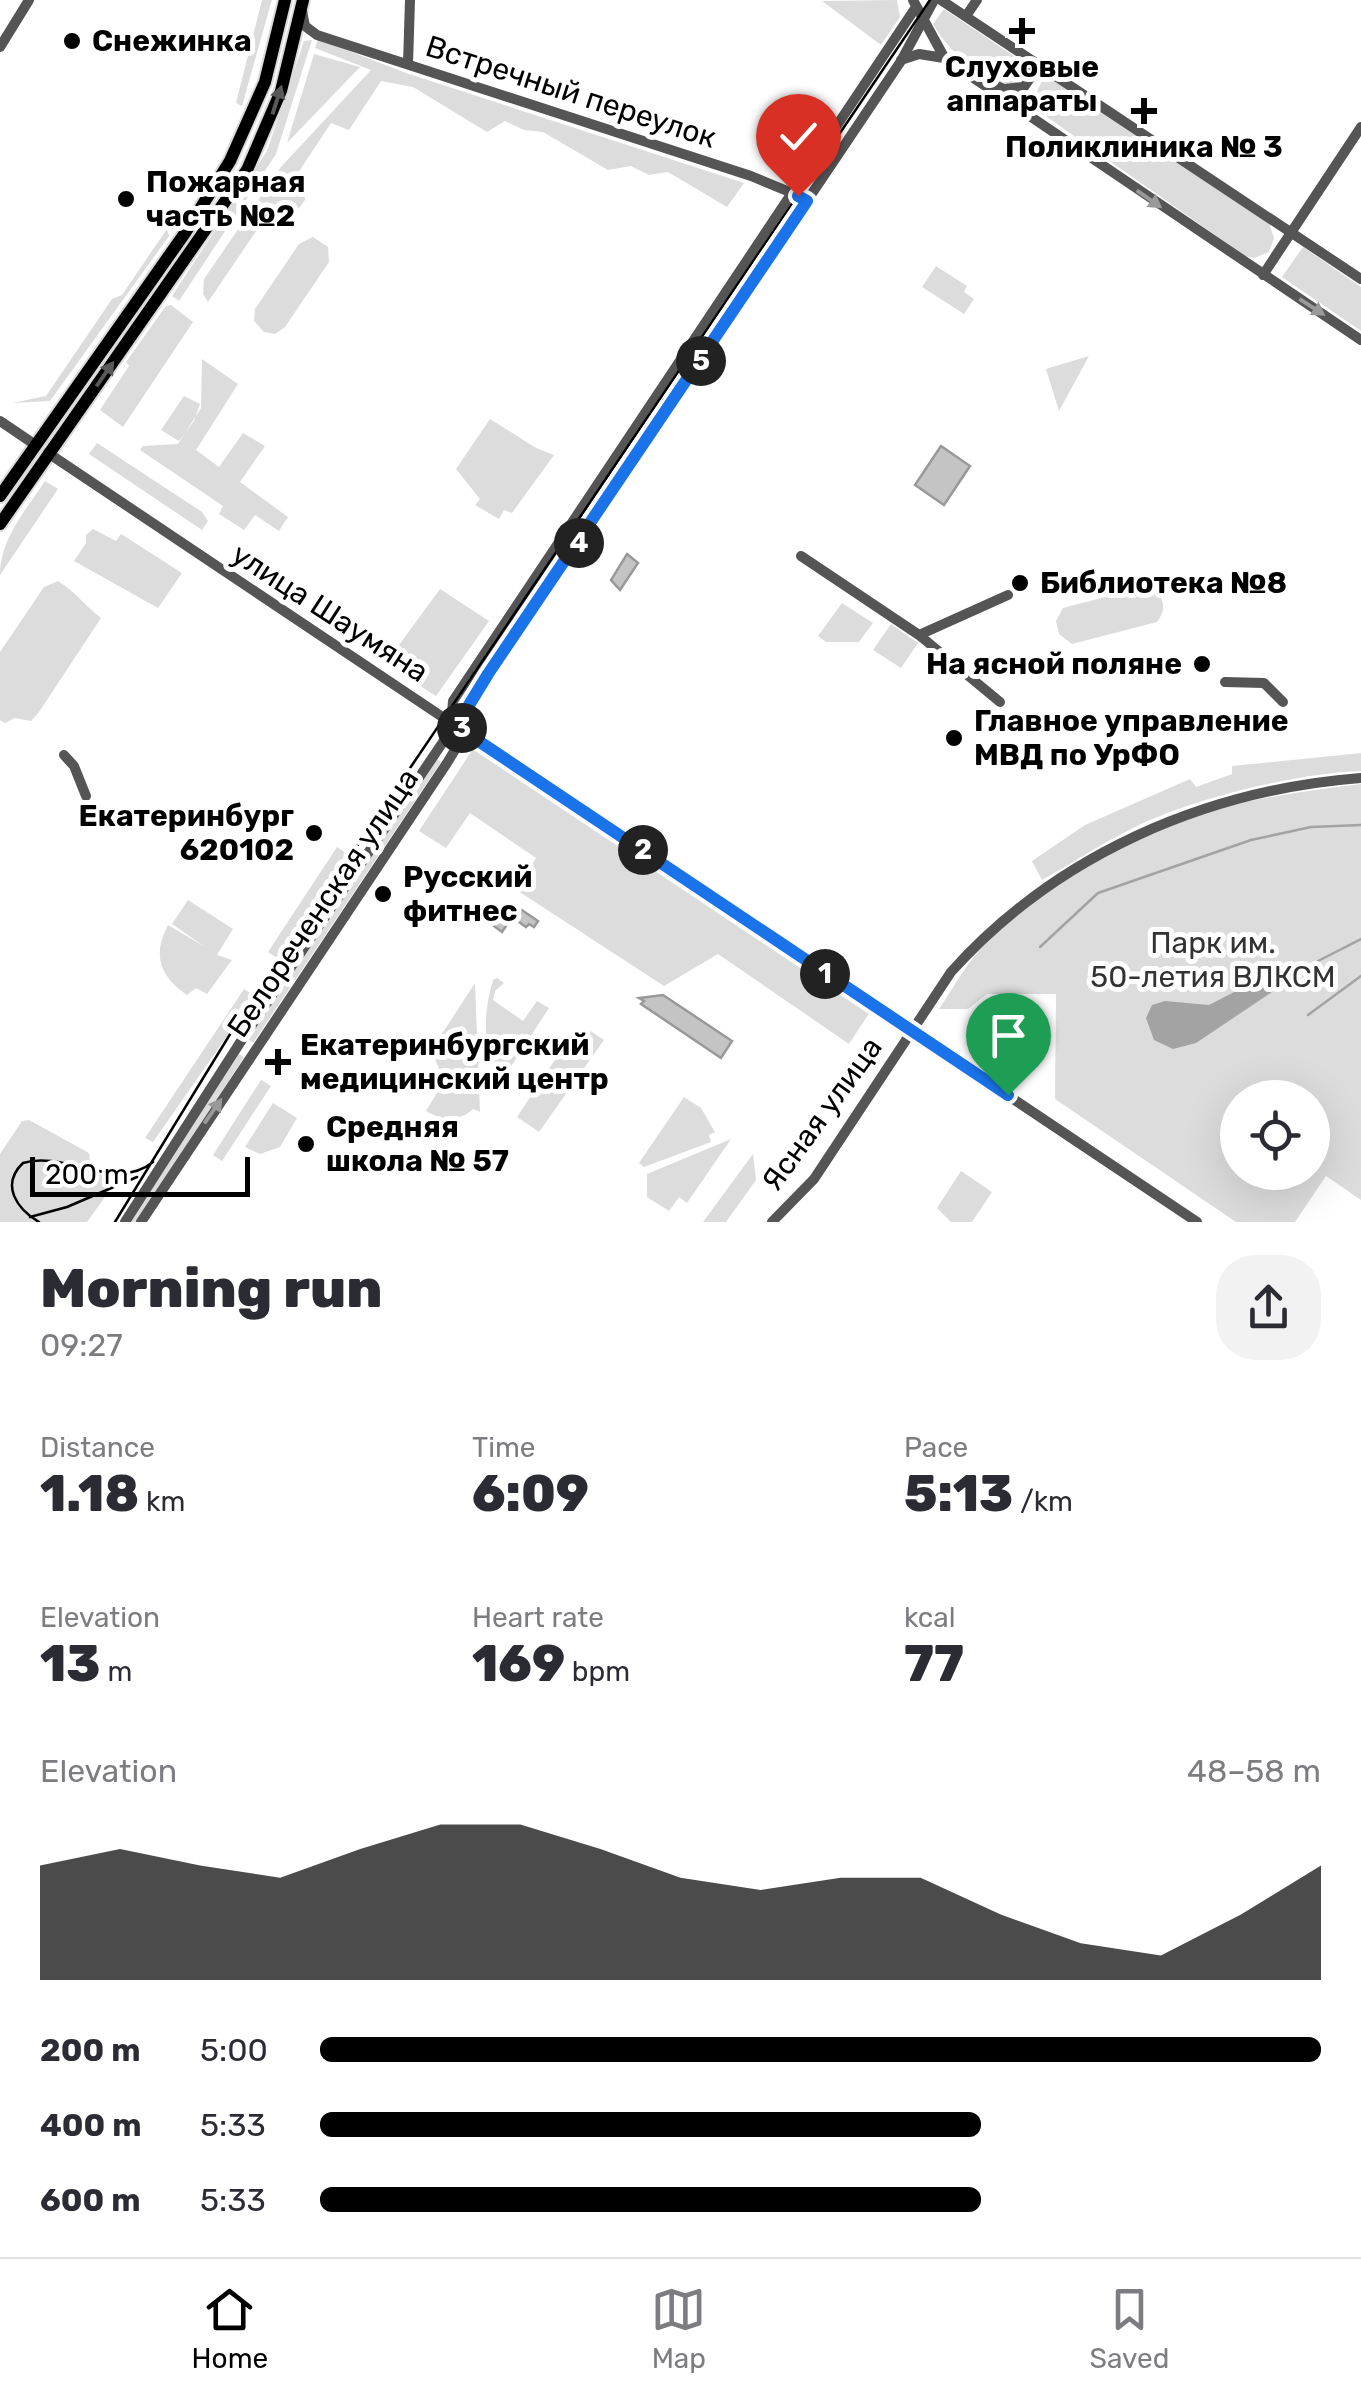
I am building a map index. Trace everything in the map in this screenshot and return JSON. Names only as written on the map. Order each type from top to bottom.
[{"type":"main road","points":[[0,496],[186,232],[230,161],[253,117],[279,26],[282,0]]},
{"type":"main road","points":[[1,524],[247,170],[267,132],[303,3]]},
{"type":"main road","name":"улица Шаумяна","points":[[34,444],[48,453]]},
{"type":"street","points":[[0,48],[29,0]]},
{"type":"street","points":[[408,64],[410,0]]},
{"type":"street","points":[[452,722],[453,701],[793,193],[915,3],[935,0],[966,16],[1361,279]]},
{"type":"street","name":"Белореченская улица","points":[[141,1222],[447,763],[466,710],[488,674],[900,61],[935,0]]},
{"type":"street","points":[[966,16],[977,0]]},
{"type":"street","points":[[303,3],[303,23],[316,35]]},
{"type":"street","points":[[915,3],[944,58],[1361,340]]},
{"type":"street","points":[[279,26],[296,31]]},
{"type":"street","points":[[292,48],[301,39],[316,35]]},
{"type":"street","name":"Встречный переулок","points":[[316,35],[793,193],[807,201]]},
{"type":"street","points":[[970,77],[1004,90],[1028,84],[1032,64],[1001,38]]},
{"type":"street","points":[[900,61],[919,54],[944,58]]},
{"type":"street","points":[[1263,275],[1361,127]]},
{"type":"street","points":[[0,420],[34,444]]},
{"type":"street","name":"улица Шаумяна","points":[[48,453],[1197,1222]]},
{"type":"street","points":[[802,556],[918,635],[1000,702]]},
{"type":"street","points":[[918,635],[1008,595]]},
{"type":"street","points":[[1225,682],[1264,682],[1284,702]]},
{"type":"street","name":"Белореченская улица","points":[[125,1222],[243,1038],[443,742],[452,722]]},
{"type":"street","points":[[64,755],[74,766],[86,796]]},
{"type":"street","name":"Ясная улица","points":[[772,1222],[814,1179],[951,972],[976,944],[1044,886],[1141,832],[1226,802],[1361,778]]},
{"type":"green space","points":[[262,0],[272,0],[242,106],[236,103]]},
{"type":"green space","points":[[897,0],[900,17],[881,45],[822,1]]},
{"type":"green space","points":[[944,9],[1023,62],[1027,77],[1021,85],[982,74],[959,56],[933,24]]},
{"type":"green space","points":[[318,39],[406,73],[744,183],[727,207],[668,172],[649,175],[631,166],[608,170],[543,132],[524,130],[505,121],[487,132],[413,87],[381,81],[349,130],[331,123],[292,182],[305,192],[305,200],[290,220],[269,212],[208,302],[203,294],[204,279],[281,167],[371,70],[315,48]]},
{"type":"green space","points":[[312,40],[276,154],[179,301],[172,296],[267,151],[304,41]]},
{"type":"green space","points":[[314,54],[360,67],[287,143]]},
{"type":"green space","points":[[1040,71],[1269,223],[1274,238],[1269,252],[1254,258],[1245,256],[1020,98],[1036,93],[1042,81]]},
{"type":"green space","points":[[167,229],[169,236],[50,401],[12,403],[46,396],[112,299],[122,295]]},
{"type":"green space","points":[[313,237],[328,247],[329,262],[285,327],[275,334],[264,332],[254,321],[255,309],[299,244]]},
{"type":"green space","points":[[1303,247],[1361,287],[1361,331],[1282,277]]},
{"type":"green space","points":[[936,266],[967,286],[964,292],[974,299],[964,314],[922,287]]},
{"type":"green space","points":[[171,305],[193,322],[123,427],[100,410],[129,366],[126,362],[166,306]]},
{"type":"green space","points":[[1089,356],[1059,411],[1046,369]]},
{"type":"green space","points":[[202,359],[238,384],[196,450],[219,467],[243,433],[265,446],[240,482],[288,517],[279,531],[255,515],[244,530],[219,514],[223,506],[140,450],[143,446],[178,444],[201,408]]},
{"type":"green space","points":[[184,396],[200,404],[194,421],[179,441],[161,430]]},
{"type":"green space","points":[[490,419],[554,455],[512,513],[504,510],[499,519],[475,505],[480,499],[456,469]]},
{"type":"green space","points":[[97,443],[202,512],[208,521],[202,530],[89,454]]},
{"type":"green space","points":[[45,481],[58,489],[0,575],[9,537]]},
{"type":"green space","points":[[93,529],[116,541],[121,534],[182,573],[158,608],[74,561]]},
{"type":"green space","points":[[58,581],[101,618],[31,721],[15,718],[5,723],[0,720],[0,652],[44,587]]},
{"type":"green space","points":[[1144,587],[1162,600],[1163,611],[1157,622],[1072,644],[1059,634],[1056,621],[1063,608]]},
{"type":"green space","points":[[440,589],[489,621],[436,696],[417,684],[415,663],[396,649]]},
{"type":"green space","points":[[842,603],[873,623],[859,642],[826,642],[818,636]]},
{"type":"green space","points":[[891,624],[918,643],[901,668],[873,650]]},
{"type":"green space","points":[[473,749],[870,1012],[849,1044],[718,954],[664,986],[515,889],[536,858],[470,813],[446,848],[419,831]]},
{"type":"green space","points":[[1361,753],[1361,771],[1277,782],[1187,806],[1125,832],[1042,880],[1032,861],[1085,825],[1190,779],[1196,787],[1232,774],[1232,766]]},
{"type":"green space","points":[[436,758],[441,762],[253,1043],[248,1039]]},
{"type":"green space","name":"Парк им. 50-летия ВЛКСМ","points":[[1361,784],[1361,1200],[1330,1179],[1330,1080],[1220,1080],[1220,1190],[1317,1190],[1295,1222],[1236,1222],[1055,1099],[1056,994],[987,994],[968,1009],[939,1009],[973,959],[1001,928],[1057,885],[1154,832],[1218,809]]},
{"type":"green space","points":[[337,847],[349,855],[280,960],[268,952]]},
{"type":"green space","points":[[188,900],[233,929],[217,955],[232,960],[207,994],[196,988],[187,995],[170,980],[161,964],[160,946],[168,925],[205,947],[172,924]]},
{"type":"green space","points":[[497,978],[504,983],[495,991],[493,1000],[523,1021],[537,1001],[549,1008],[506,1074],[491,1054],[486,1030],[490,992]]},
{"type":"green space","points":[[475,983],[480,1112],[473,1109],[456,1118],[439,1117],[426,1111],[444,1081],[435,1059],[436,1043]]},
{"type":"green space","points":[[244,989],[255,996],[153,1142],[145,1138]]},
{"type":"green space","points":[[589,1030],[604,1040],[539,1132],[517,1117],[572,1034],[582,1040]]},
{"type":"green space","points":[[239,1054],[244,1057],[138,1222],[130,1222]]},
{"type":"green space","points":[[261,1080],[271,1086],[222,1161],[213,1155]]},
{"type":"green space","points":[[684,1097],[701,1108],[715,1132],[709,1135],[711,1142],[644,1167],[639,1163]]},
{"type":"green space","points":[[273,1103],[297,1118],[280,1147],[260,1154],[245,1147]]},
{"type":"green space","points":[[29,1120],[89,1153],[91,1170],[110,1178],[108,1193],[87,1222],[0,1222],[0,1154],[22,1121]]},
{"type":"green space","points":[[731,1139],[687,1203],[679,1197],[669,1211],[647,1197],[647,1174]]},
{"type":"green space","points":[[753,1154],[756,1180],[726,1222],[703,1222]]},
{"type":"green space","points":[[961,1171],[992,1192],[972,1222],[951,1222],[937,1208]]},
{"type":"shaded area","points":[[1318,961],[1196,1043],[1173,1049],[1154,1040],[1146,1018],[1152,1005],[1165,1001],[1209,1005],[1267,975]]},
{"type":"building","points":[[941,446],[970,466],[944,505],[915,485]]},
{"type":"building","points":[[627,554],[638,563],[620,590],[611,580]]},
{"type":"building","points":[[510,902],[538,921],[534,927],[526,927],[512,917],[502,932],[494,926]]},
{"type":"building","points":[[663,995],[732,1041],[721,1058],[641,1004],[644,1001],[639,998]]},
{"type":"waterway","points":[[1040,947],[1098,893],[1251,840],[1311,827],[1361,825]]},
{"type":"waterway","points":[[1318,961],[1361,939]]},
{"type":"waterway","points":[[1308,1015],[1361,976]]},
{"type":"tram line","points":[[115,1222],[232,1031],[930,0]]},
{"type":"tram line","points":[[39,1222],[14,1196],[13,1180],[23,1163],[39,1160],[123,1173],[153,1162]]},
{"type":"tram line","points":[[30,1217],[67,1207],[137,1177]]},
{"type":"place","name":"Слуховые аппараты","points":[[1022,31]]},
{"type":"place","name":"Снежинка","points":[[72,41]]},
{"type":"place","name":"Поликлиника № 3","points":[[1144,111]]},
{"type":"place","name":"Пожарная часть №2","points":[[126,199]]},
{"type":"place","name":"Библиотека №8","points":[[1020,583]]},
{"type":"place","name":"На ясной поляне","points":[[1202,664]]},
{"type":"place","name":"Главное управление МВД по УрФО","points":[[954,738]]},
{"type":"place","name":"Екатеринбург 620102","points":[[314,833]]},
{"type":"place","name":"Русский фитнес","points":[[383,894]]},
{"type":"place","name":"Екатеринбургский медицинский центр","points":[[278,1062]]},
{"type":"place","name":"Средняя школа № 57","points":[[306,1144]]},
{"type":"route","points":[[798,196],[807,201],[488,674],[466,710],[462,730],[1008,1095]]}]
